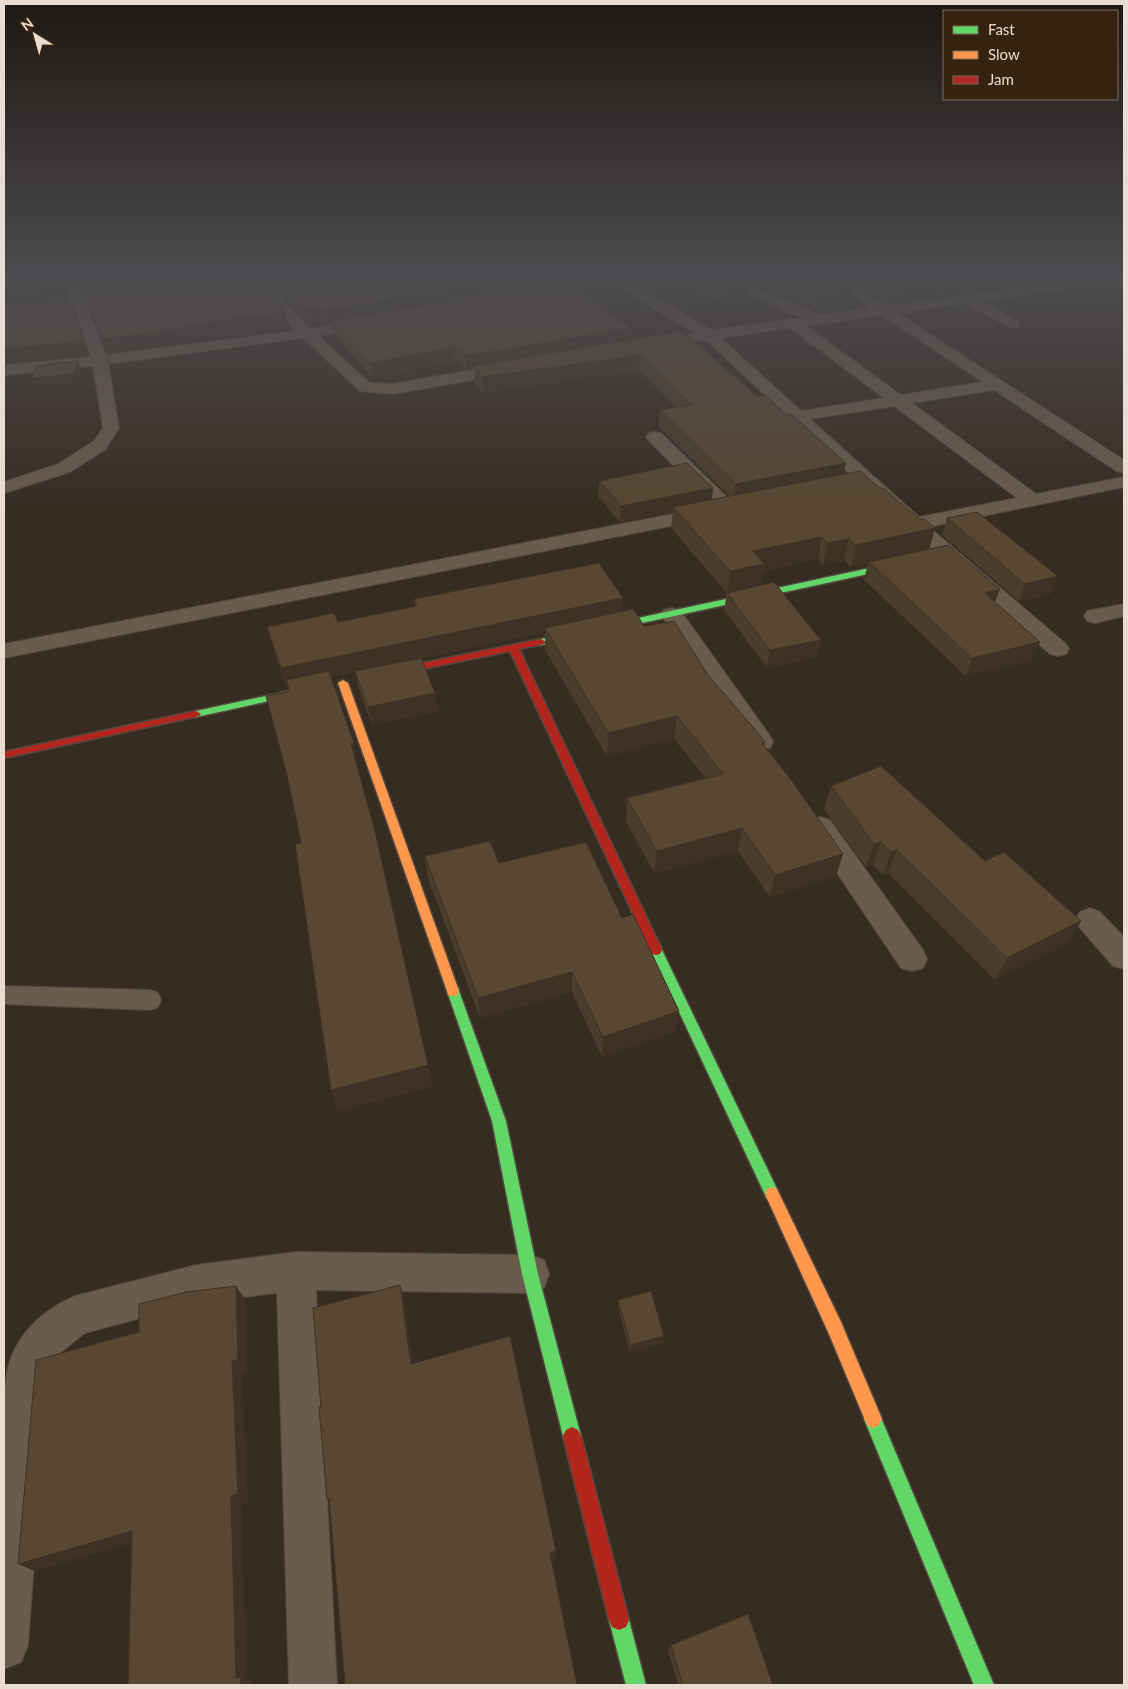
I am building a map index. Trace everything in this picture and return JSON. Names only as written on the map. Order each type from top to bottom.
[{"type":"street","points":[[4,488],[64,468],[100,445],[111,428],[97,353]]},
{"type":"street","points":[[4,370],[163,353]]},
{"type":"street","points":[[328,353],[366,388],[393,388],[527,366]]},
{"type":"street","points":[[729,353],[798,416],[860,484],[915,524],[942,555],[1058,649]]},
{"type":"street","points":[[833,353],[1032,500]]},
{"type":"street","points":[[948,353],[1124,468]]},
{"type":"street","points":[[798,416],[997,385]]},
{"type":"street","points":[[4,651],[738,508],[655,436]]},
{"type":"street","points":[[915,524],[1124,482]]},
{"type":"street","points":[[381,675],[672,615],[909,563]]},
{"type":"street","points":[[1095,616],[1124,610]]},
{"type":"street","points":[[672,615],[775,762]]},
{"type":"street","points":[[513,647],[835,1328],[984,1685]]},
{"type":"street","points":[[343,683],[500,1121],[530,1274],[636,1685]]},
{"type":"street","points":[[4,755],[314,689]]},
{"type":"street","points":[[809,812],[912,959]]},
{"type":"street","points":[[1090,920],[1124,957]]},
{"type":"street","points":[[4,1645],[28,1368],[42,1342],[75,1316],[196,1284],[296,1271],[530,1274]]},
{"type":"street","points":[[296,1271],[313,1685]]},
{"type":"lane","points":[[4,995],[150,1000]]},
{"type":"building","points":[[362,353],[424,353],[371,363]]},
{"type":"building","points":[[464,353],[485,353],[466,356]]},
{"type":"building","points":[[552,353],[707,353],[757,396],[765,395],[787,415],[791,414],[846,463],[736,484],[660,410],[692,405],[640,355],[482,377],[474,366]]},
{"type":"building","points":[[78,361],[74,374],[32,378],[36,366]]},
{"type":"building","points":[[687,463],[713,488],[621,506],[599,481]]},
{"type":"building","points":[[860,471],[920,519],[924,519],[935,528],[856,545],[849,539],[828,543],[822,537],[753,551],[764,564],[730,571],[673,507]]},
{"type":"building","points":[[977,512],[1058,576],[1025,584],[947,518]]},
{"type":"building","points":[[948,545],[1000,589],[985,593],[1040,642],[972,658],[869,562]]},
{"type":"building","points":[[599,563],[623,598],[281,668],[267,627],[334,613],[338,622],[417,606],[414,599]]},
{"type":"building","points":[[774,582],[821,640],[770,650],[727,593]]},
{"type":"building","points":[[633,609],[644,626],[674,621],[708,675],[765,742],[762,743],[792,781],[843,854],[775,875],[742,828],[657,851],[627,798],[723,774],[677,716],[608,733],[545,628]]},
{"type":"building","points":[[421,658],[435,693],[368,707],[355,671]]},
{"type":"building","points":[[329,671],[354,743],[351,744],[375,831],[428,1065],[331,1090],[295,844],[301,843],[287,775],[266,696],[290,691],[286,680]]},
{"type":"building","points":[[881,766],[985,861],[1004,852],[1081,921],[1007,958],[897,850],[891,852],[881,842],[874,844],[831,786]]},
{"type":"building","points":[[490,841],[499,863],[586,842],[622,918],[633,914],[679,1011],[603,1037],[572,972],[478,998],[425,856]]},
{"type":"building","points":[[400,1285],[411,1364],[510,1336],[556,1551],[550,1553],[577,1685],[345,1685],[319,1407],[321,1407],[313,1308]]},
{"type":"building","points":[[236,1286],[238,1360],[232,1361],[238,1494],[231,1496],[236,1678],[241,1677],[241,1685],[128,1685],[132,1531],[18,1564],[36,1360],[139,1332],[139,1304],[186,1292]]},
{"type":"building","points":[[651,1291],[664,1336],[631,1345],[618,1300]]},
{"type":"building","points":[[748,1614],[773,1685],[683,1685],[671,1645]]},
{"type":"traffic: fast","points":[[541,642],[902,564]]},
{"type":"traffic: fast","points":[[196,714],[303,691]]},
{"type":"traffic: fast","points":[[656,950],[772,1194]]},
{"type":"traffic: fast","points":[[453,991],[499,1121],[530,1274],[572,1436]]},
{"type":"traffic: fast","points":[[873,1419],[984,1685]]},
{"type":"traffic: fast","points":[[619,1620],[636,1685]]},
{"type":"traffic: slow","points":[[343,683],[453,991]]},
{"type":"traffic: slow","points":[[772,1194],[835,1328],[873,1419]]},
{"type":"traffic: jam","points":[[389,673],[541,642]]},
{"type":"traffic: jam","points":[[513,647],[656,950]]},
{"type":"traffic: jam","points":[[4,755],[196,714]]},
{"type":"traffic: jam","points":[[572,1436],[619,1620]]}]
